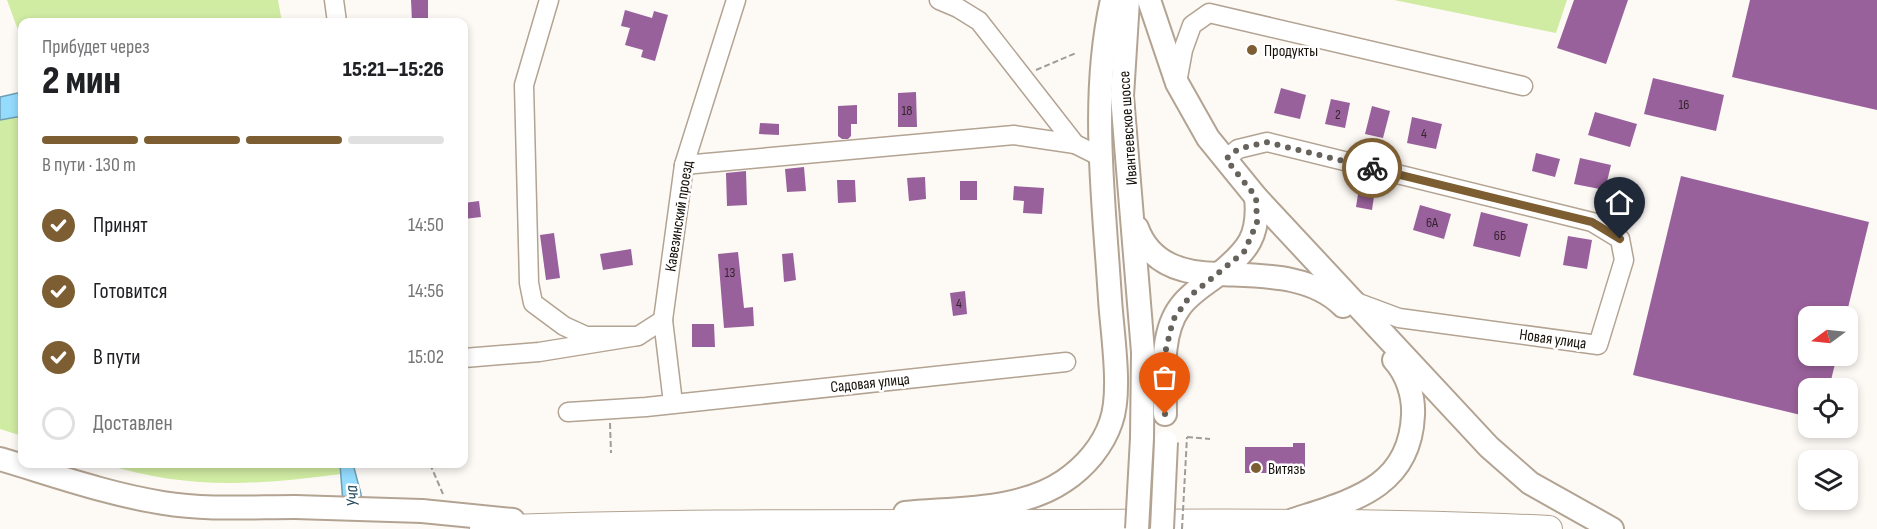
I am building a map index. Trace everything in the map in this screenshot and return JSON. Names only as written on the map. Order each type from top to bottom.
[{"type":"highway","points":[[483,529],[797,524],[1285,522],[1454,524],[1550,529]]},
{"type":"main road","points":[[797,524],[946,509],[1033,497],[1063,482],[1092,458],[1112,421],[1115,381],[1101,157],[1101,74],[1112,0]]},
{"type":"main road","name":"Ивантеевское шоссе","points":[[1128,0],[1122,96],[1134,220],[1143,352],[1142,438],[1137,529]]},
{"type":"main road","points":[[1149,0],[1177,83],[1199,124],[1256,197],[1489,447],[1520,475],[1552,497],[1612,529]]},
{"type":"main road","points":[[1165,414],[1166,349],[1173,320],[1190,296],[1220,274],[1238,258],[1249,244],[1257,223],[1256,197]]},
{"type":"main road","points":[[1134,220],[1145,245],[1164,262],[1187,272],[1287,279],[1327,293],[1341,304],[1402,368],[1409,385],[1414,409],[1413,435],[1402,461],[1379,486],[1352,501],[1285,522]]},
{"type":"main road","name":"Ивантеевское шоссе","points":[[1134,220],[1153,317],[1165,414],[1176,440],[1162,529]]},
{"type":"main road","points":[[0,459],[18,465]]},
{"type":"main road","points":[[29,468],[110,493],[165,504],[422,511],[586,527]]},
{"type":"street","points":[[334,0],[336,18]]},
{"type":"street","points":[[549,0],[524,85],[530,283],[533,303],[564,326],[586,336],[638,336]]},
{"type":"street","name":"Кавезинский проезд","points":[[673,403],[663,320],[684,165],[736,0]]},
{"type":"street","points":[[939,0],[979,21],[1075,144]]},
{"type":"street","points":[[1177,83],[1183,50],[1192,25],[1209,13],[1523,86]]},
{"type":"street","points":[[684,165],[1014,135],[1075,144],[1101,157]]},
{"type":"street","name":"Новая улица","points":[[1226,159],[1238,149],[1266,142],[1592,222],[1620,239],[1624,260],[1598,345],[1399,318],[1350,299]]},
{"type":"street","points":[[468,358],[539,352],[638,336],[663,320]]},
{"type":"street","name":"Садовая улица","points":[[568,412],[610,410],[1066,362]]},
{"type":"path","points":[[1022,75],[1076,53]]},
{"type":"path","points":[[610,410],[611,453]]},
{"type":"path","points":[[1182,529],[1176,440],[1210,439]]},
{"type":"path","points":[[432,468],[444,500]]},
{"type":"green space","points":[[7,0],[278,0],[281,18],[18,18],[18,30]]},
{"type":"green space","points":[[1394,0],[1567,0],[1556,33]]},
{"type":"green space","points":[[18,117],[18,435],[0,429],[0,120]]},
{"type":"green space","points":[[120,468],[340,468],[341,474],[280,481],[222,483],[164,478]]},
{"type":"water","points":[[18,93],[18,117],[0,120],[0,97]]},
{"type":"water","name":"Уча","points":[[340,468],[354,468],[361,494],[364,529],[345,529]]},
{"type":"pier","points":[[339,497],[365,497],[367,529],[342,529]]},
{"type":"building","points":[[411,0],[428,0],[428,18],[412,18]]},
{"type":"building","points":[[1574,0],[1628,0],[1606,64],[1557,48]]},
{"type":"building","points":[[1750,0],[1877,0],[1877,110],[1732,77]]},
{"type":"building","points":[[625,10],[652,18],[654,11],[668,15],[655,61],[641,57],[643,50],[625,45],[630,28],[621,26]]},
{"type":"building","points":[[1653,78],[1724,95],[1716,131],[1644,114]]},
{"type":"building","points":[[1281,88],[1306,95],[1300,119],[1274,113]]},
{"type":"building","points":[[916,92],[917,127],[898,127],[898,93]]},
{"type":"building","points":[[1331,99],[1350,103],[1345,128],[1325,124]]},
{"type":"building","points":[[857,105],[857,124],[851,124],[851,136],[848,139],[842,139],[838,136],[838,106]]},
{"type":"building","points":[[1372,106],[1390,111],[1383,138],[1365,134]]},
{"type":"building","points":[[1595,112],[1637,124],[1630,147],[1588,135]]},
{"type":"building","points":[[1412,117],[1442,124],[1436,149],[1407,143]]},
{"type":"building","points":[[760,123],[779,124],[779,135],[759,134]]},
{"type":"building","points":[[1536,153],[1560,159],[1555,177],[1532,171]]},
{"type":"building","points":[[1580,158],[1611,165],[1605,190],[1574,184]]},
{"type":"building","points":[[804,167],[806,191],[787,192],[785,169]]},
{"type":"building","points":[[746,171],[747,205],[727,206],[726,173]]},
{"type":"building","points":[[1681,176],[1869,222],[1848,306],[1798,306],[1798,366],[1834,366],[1832,378],[1798,378],[1798,414],[1633,375]]},
{"type":"building","points":[[925,177],[926,199],[909,201],[907,178]]},
{"type":"building","points":[[837,180],[855,180],[856,202],[838,203]]},
{"type":"building","points":[[960,181],[977,181],[977,200],[960,200]]},
{"type":"building","points":[[1360,181],[1376,183],[1372,210],[1356,207]]},
{"type":"building","points":[[1014,186],[1044,188],[1042,214],[1023,213],[1024,201],[1013,200]]},
{"type":"building","points":[[479,201],[481,217],[468,219],[468,202]]},
{"type":"building","points":[[1420,205],[1451,214],[1444,239],[1413,230]]},
{"type":"building","points":[[1481,212],[1528,224],[1520,257],[1473,246]]},
{"type":"building","points":[[554,233],[560,278],[546,280],[540,235]]},
{"type":"building","points":[[1568,236],[1592,240],[1587,269],[1563,265]]},
{"type":"building","points":[[631,249],[633,265],[603,270],[600,254]]},
{"type":"building","points":[[738,252],[744,308],[753,307],[754,326],[724,328],[718,254]]},
{"type":"building","points":[[793,253],[796,280],[784,282],[782,254]]},
{"type":"building","points":[[965,291],[967,314],[953,316],[950,293]]},
{"type":"building","points":[[692,324],[714,324],[715,347],[692,347]]},
{"type":"building","points":[[1293,443],[1305,443],[1305,473],[1245,473],[1245,447],[1293,447]]},
{"type":"way so far","points":[[1165,414],[1166,349],[1176,312],[1190,296],[1220,274],[1244,252],[1257,223],[1256,197],[1226,159],[1238,149],[1266,142],[1372,168]]},
{"type":"place","name":"Продукты","points":[[1252,50]]},
{"type":"place","name":"Витязь","points":[[1256,468]]},
{"type":"route","points":[[1372,168],[1592,222],[1620,239]]}]
